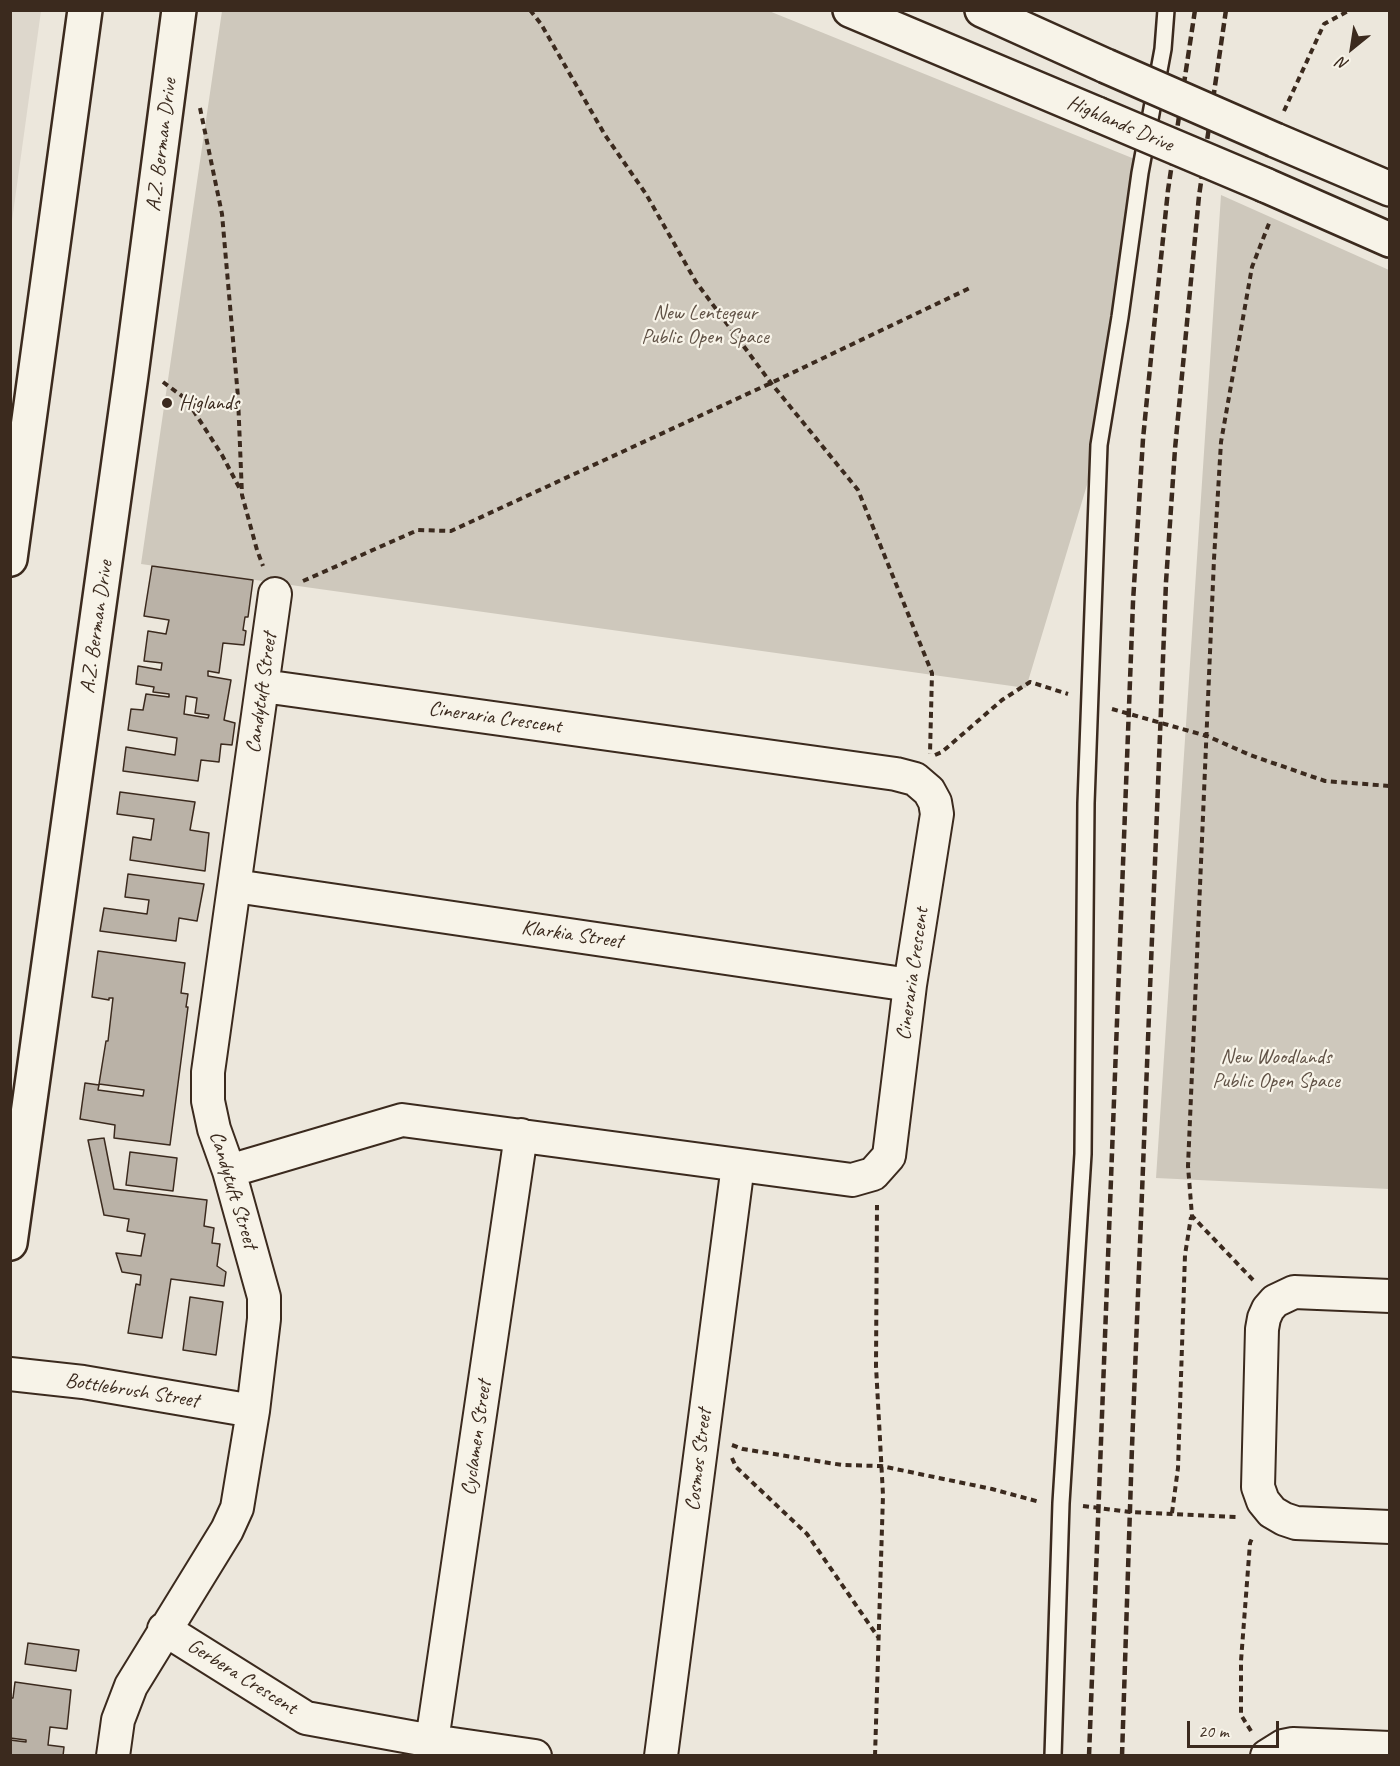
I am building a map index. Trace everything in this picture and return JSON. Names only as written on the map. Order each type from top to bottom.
[{"type":"main road","points":[[10,559],[85,10]]},
{"type":"main road","name":"A.Z. Berman Drive","points":[[10,1243],[133,364],[179,10]]},
{"type":"main road","name":"Highlands Drive","points":[[850,10],[1097,114],[1269,199],[1389,240]]},
{"type":"main road","points":[[982,10],[1106,66],[1278,128],[1389,189]]},
{"type":"street","name":"Candytuft Street","points":[[112,1755],[117,1720],[124,1702],[164,1629],[227,1530],[237,1508],[253,1411],[264,1319],[264,1297],[229,1171],[212,1120],[208,1101],[208,1072],[275,594]]},
{"type":"street","name":"Cineraria Crescent","points":[[263,686],[915,778],[929,791],[938,814],[910,985],[889,1156],[873,1174]]},
{"type":"street","name":"Klarkia Street","points":[[235,886],[910,985]]},
{"type":"street","points":[[229,1171],[402,1120],[852,1180],[873,1174]]},
{"type":"street","name":"Cyclamen Street","points":[[432,1741],[521,1135]]},
{"type":"street","name":"Cosmos Street","points":[[661,1755],[712,1440],[738,1165]]},
{"type":"street","points":[[1389,1296],[1294,1292],[1275,1301],[1264,1318],[1262,1329],[1258,1487],[1266,1516],[1296,1523],[1389,1527]]},
{"type":"street","name":"Bottlebrush Street","points":[[10,1374],[83,1382],[253,1411]]},
{"type":"street","name":"Gerbera Crescent","points":[[164,1629],[306,1718],[432,1741],[534,1755]]},
{"type":"street","points":[[1260,1745],[1389,1748]]},
{"type":"lane","points":[[1053,1755],[1061,1503],[1083,1154],[1086,803],[1099,445],[1141,168],[1162,49],[1166,10]]},
{"type":"path","points":[[530,10],[541,24],[605,135],[646,194],[696,282],[771,382],[858,490],[932,673],[930,757],[942,752],[1002,700],[1030,682],[1090,703],[1207,736],[1250,755],[1325,781],[1389,786]]},
{"type":"path","points":[[1278,128],[1324,24],[1350,10]]},
{"type":"path","points":[[199,105],[222,214],[238,397],[242,495]]},
{"type":"path","points":[[1172,1513],[1178,1468],[1185,1255],[1192,1216],[1188,1166],[1221,442],[1252,267],[1269,199]]},
{"type":"path","points":[[161,380],[186,399],[222,455],[242,495],[257,550],[275,594],[418,530],[451,531],[972,286]]},
{"type":"path","points":[[873,1174],[877,1202],[876,1366],[882,1495],[875,1755]]},
{"type":"path","points":[[1192,1216],[1275,1301]]},
{"type":"path","points":[[712,1440],[743,1449],[842,1465],[881,1466],[992,1489],[1041,1502],[1130,1512],[1266,1516],[1250,1543],[1241,1661],[1241,1715],[1260,1745]]},
{"type":"path","points":[[712,1440],[736,1467],[807,1534],[879,1637]]},
{"type":"shaded area","points":[[10,11],[41,11],[11,228]]},
{"type":"green space","name":"New Lentegeur Public Open Space","points":[[222,11],[769,11],[1142,162],[1099,445],[1026,688],[141,564]]},
{"type":"green space","name":"New Woodlands Public Open Space","points":[[1221,195],[1389,270],[1389,1189],[1156,1178]]},
{"type":"building","points":[[152,566],[253,580],[248,617],[245,617],[243,630],[246,631],[244,645],[223,643],[219,673],[208,671],[208,676],[231,680],[224,720],[235,723],[232,745],[221,744],[219,762],[201,760],[198,781],[123,771],[126,747],[175,755],[177,738],[128,730],[131,709],[143,710],[146,694],[169,697],[169,694],[153,692],[154,687],[136,684],[138,666],[161,670],[162,663],[144,661],[148,631],[166,634],[169,620],[144,616]],"holes":[[[186,696],[197,698],[195,713],[209,715],[208,718],[184,714]]]},
{"type":"building","points":[[120,792],[195,802],[190,830],[209,833],[205,871],[130,860],[133,837],[151,840],[154,819],[117,814]]},
{"type":"building","points":[[128,874],[204,884],[197,921],[179,918],[176,941],[100,931],[104,908],[147,914],[149,900],[125,897]]},
{"type":"building","points":[[98,951],[185,963],[181,993],[188,994],[186,1007],[188,1007],[170,1145],[114,1138],[115,1125],[80,1119],[85,1083],[99,1085],[98,1090],[143,1096],[144,1090],[99,1084],[106,1041],[108,1041],[113,998],[109,1000],[92,997]]},
{"type":"building","points":[[104,1138],[114,1189],[207,1200],[204,1226],[214,1228],[212,1243],[220,1244],[217,1266],[226,1272],[224,1286],[171,1279],[162,1338],[128,1333],[136,1284],[140,1285],[141,1275],[122,1272],[116,1253],[141,1256],[145,1234],[127,1231],[129,1219],[104,1215],[88,1140]]},
{"type":"building","points":[[130,1152],[177,1158],[173,1191],[126,1185]]},
{"type":"building","points":[[190,1297],[223,1302],[216,1355],[183,1350]]},
{"type":"building","points":[[28,1643],[79,1650],[76,1671],[25,1664]]},
{"type":"building","points":[[15,1682],[71,1690],[67,1729],[50,1727],[48,1745],[64,1747],[63,1756],[10,1756],[10,1740],[26,1742],[26,1740],[10,1738],[10,1698],[13,1698]]},
{"type":"railway","points":[[1089,1756],[1133,602],[1143,439],[1168,190],[1195,10]]},
{"type":"railway","points":[[1122,1756],[1166,582],[1175,449],[1199,196],[1226,10]]},
{"type":"place","name":"Higlands","points":[[167,403]]}]
